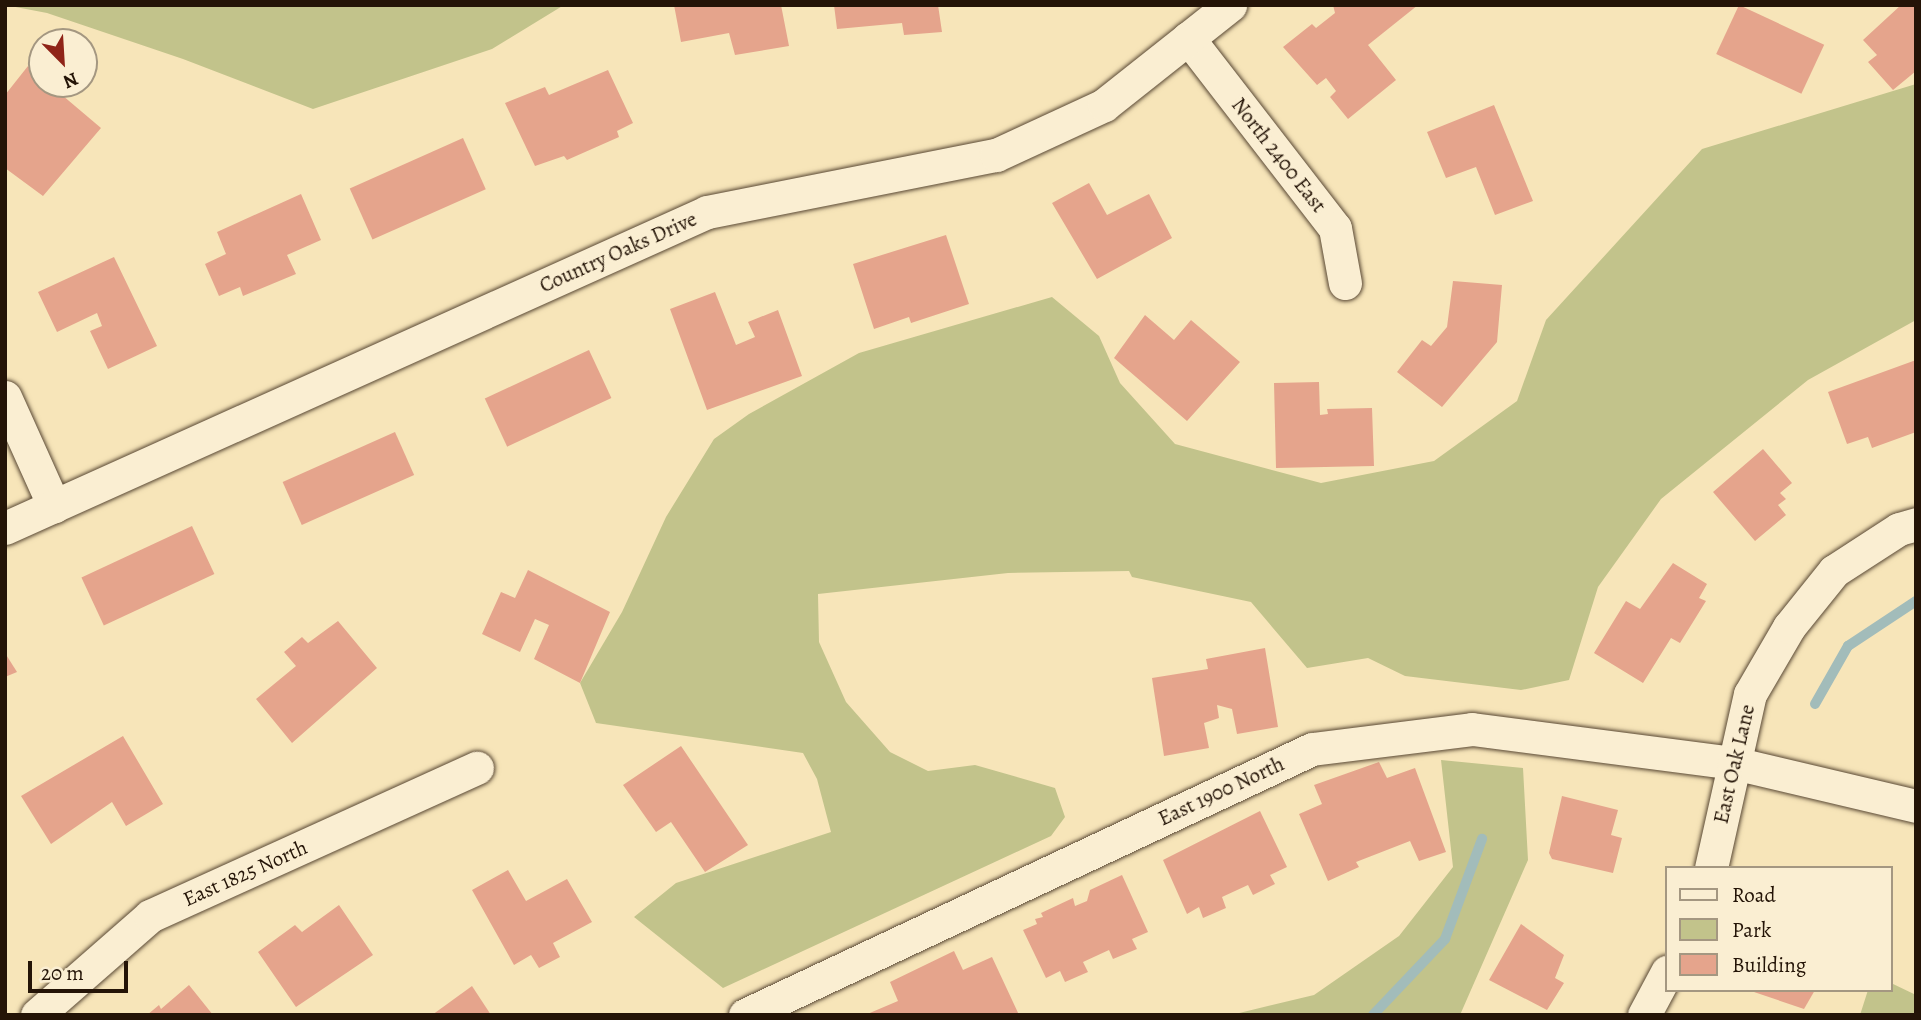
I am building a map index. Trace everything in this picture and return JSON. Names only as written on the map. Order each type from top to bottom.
[{"type":"street","name":"Country Oaks Drive","points":[[5,528],[707,212],[996,155],[1104,104],[1230,5]]},
{"type":"street","name":"North 2400 East","points":[[1188,38],[1335,228],[1345,283]]},
{"type":"street","points":[[5,397],[54,506]]},
{"type":"street","name":"East Oak Lane","points":[[1711,866],[1750,694],[1790,627],[1834,571],[1899,529],[1916,524]]},
{"type":"street","name":"East 1900 North","points":[[745,1015],[1312,749],[1472,729],[1734,763],[1916,807]]},
{"type":"street","name":"East 1825 North","points":[[37,1015],[150,916],[477,768]]},
{"type":"street","points":[[1644,1015],[1666,974]]},
{"type":"green space","points":[[5,5],[564,5],[492,49],[313,109],[183,59],[98,30],[98,28],[47,13]]},
{"type":"green space","points":[[1916,84],[1916,320],[1808,380],[1661,499],[1598,587],[1569,680],[1521,690],[1405,676],[1368,658],[1307,668],[1251,602],[1132,577],[1129,571],[1008,573],[818,594],[819,642],[846,702],[890,752],[928,771],[975,765],[1055,788],[1065,817],[1051,836],[723,988],[634,917],[676,883],[831,832],[817,779],[803,753],[596,723],[580,683],[622,612],[666,517],[714,439],[749,414],[859,353],[1052,297],[1099,336],[1120,383],[1175,444],[1321,483],[1434,461],[1517,401],[1546,320],[1702,149]]},
{"type":"green space","points":[[1441,760],[1523,768],[1528,860],[1460,1015],[1231,1015],[1314,995],[1399,936],[1453,867]]},
{"type":"green space","points":[[1893,984],[1916,995],[1916,1015],[1860,1015],[1867,992],[1893,992]]},
{"type":"building","points":[[674,5],[781,5],[789,46],[735,55],[729,33],[681,42]]},
{"type":"building","points":[[834,5],[938,5],[942,32],[904,35],[902,23],[837,29]]},
{"type":"building","points":[[1333,5],[1418,5],[1368,45],[1396,80],[1348,119],[1330,97],[1336,91],[1326,78],[1317,85],[1283,47],[1312,24],[1316,28],[1335,13]]},
{"type":"building","points":[[1739,5],[1824,45],[1801,94],[1716,54]]},
{"type":"building","points":[[1901,5],[1916,5],[1916,71],[1893,90],[1868,62],[1877,55],[1863,40]]},
{"type":"building","points":[[28,66],[28,98],[66,98],[101,128],[43,196],[5,168],[5,95]]},
{"type":"building","points":[[608,70],[633,123],[617,131],[619,137],[567,160],[564,156],[535,166],[505,103],[545,87],[549,95]]},
{"type":"building","points":[[1494,105],[1533,201],[1495,215],[1476,167],[1446,178],[1427,132]]},
{"type":"building","points":[[463,138],[486,189],[372,240],[350,188]]},
{"type":"building","points":[[1089,183],[1107,215],[1149,194],[1172,238],[1097,279],[1052,203]]},
{"type":"building","points":[[301,194],[321,240],[287,255],[296,274],[243,296],[240,287],[219,296],[205,264],[226,254],[217,232]]},
{"type":"building","points":[[946,235],[969,304],[911,323],[909,317],[874,329],[853,264]]},
{"type":"building","points":[[114,257],[157,346],[108,369],[90,331],[102,326],[97,313],[57,332],[38,292]]},
{"type":"building","points":[[1453,281],[1502,285],[1497,342],[1442,407],[1397,372],[1422,340],[1431,346],[1447,327]]},
{"type":"building","points":[[715,292],[736,345],[755,337],[748,322],[778,310],[802,376],[707,410],[670,309]]},
{"type":"building","points":[[1145,315],[1174,340],[1191,320],[1240,362],[1187,421],[1114,358]]},
{"type":"building","points":[[589,350],[611,398],[507,447],[485,399]]},
{"type":"building","points":[[1916,360],[1916,432],[1872,448],[1868,437],[1847,444],[1828,392]]},
{"type":"building","points":[[1319,382],[1320,415],[1328,414],[1327,409],[1372,408],[1374,466],[1276,468],[1274,383]]},
{"type":"building","points":[[395,432],[414,475],[302,525],[283,482]]},
{"type":"building","points":[[1763,449],[1792,483],[1780,493],[1786,499],[1778,505],[1786,515],[1755,541],[1713,492]]},
{"type":"building","points":[[192,526],[214,574],[104,626],[81,578]]},
{"type":"building","points":[[1673,563],[1707,584],[1699,598],[1706,601],[1680,643],[1671,638],[1643,683],[1594,653],[1626,601],[1640,609]]},
{"type":"building","points":[[528,570],[610,612],[580,683],[534,659],[549,625],[535,619],[520,652],[482,634],[501,592],[515,598]]},
{"type":"building","points":[[338,621],[377,668],[292,743],[256,699],[296,666],[284,652],[302,637],[308,643]]},
{"type":"building","points":[[1265,648],[1278,727],[1237,734],[1232,709],[1217,705],[1219,718],[1204,723],[1209,748],[1164,756],[1152,678],[1208,669],[1206,659]]},
{"type":"building","points":[[5,653],[17,672],[5,677]]},
{"type":"building","points":[[123,736],[163,804],[126,826],[112,802],[51,844],[21,796]]},
{"type":"building","points":[[681,746],[748,845],[705,872],[671,822],[656,832],[623,785]]},
{"type":"building","points":[[1379,762],[1387,778],[1415,768],[1446,852],[1419,861],[1410,841],[1356,862],[1359,867],[1328,881],[1299,814],[1322,804],[1314,785]]},
{"type":"building","points":[[1562,796],[1618,810],[1611,835],[1622,838],[1613,873],[1552,859],[1549,853]]},
{"type":"building","points":[[1260,811],[1287,867],[1270,875],[1275,884],[1253,895],[1248,885],[1222,897],[1226,908],[1203,918],[1199,907],[1187,914],[1163,860]]},
{"type":"building","points":[[508,870],[526,901],[567,879],[592,922],[553,943],[560,957],[539,968],[531,955],[514,965],[472,890]]},
{"type":"building","points":[[1122,875],[1148,932],[1132,939],[1137,949],[1113,959],[1109,950],[1083,962],[1088,972],[1065,982],[1060,971],[1046,978],[1023,930],[1037,924],[1035,919],[1043,917],[1041,913],[1073,898],[1075,906],[1087,901],[1090,890]]},
{"type":"building","points":[[339,905],[373,955],[296,1007],[258,952],[295,925],[302,932]]},
{"type":"building","points":[[1521,924],[1564,955],[1555,978],[1564,983],[1547,1010],[1489,980]]},
{"type":"building","points":[[954,951],[963,970],[992,957],[1019,1015],[865,1015],[898,1001],[890,982]]},
{"type":"building","points":[[189,985],[213,1015],[147,1015],[159,1005],[161,1009]]},
{"type":"building","points":[[472,986],[491,1015],[432,1015]]},
{"type":"building","points":[[1754,992],[1814,992],[1804,1009]]},
{"type":"waterway","points":[[1815,704],[1848,646],[1916,601]]},
{"type":"waterway","points":[[1373,1015],[1445,939],[1482,839]]}]
